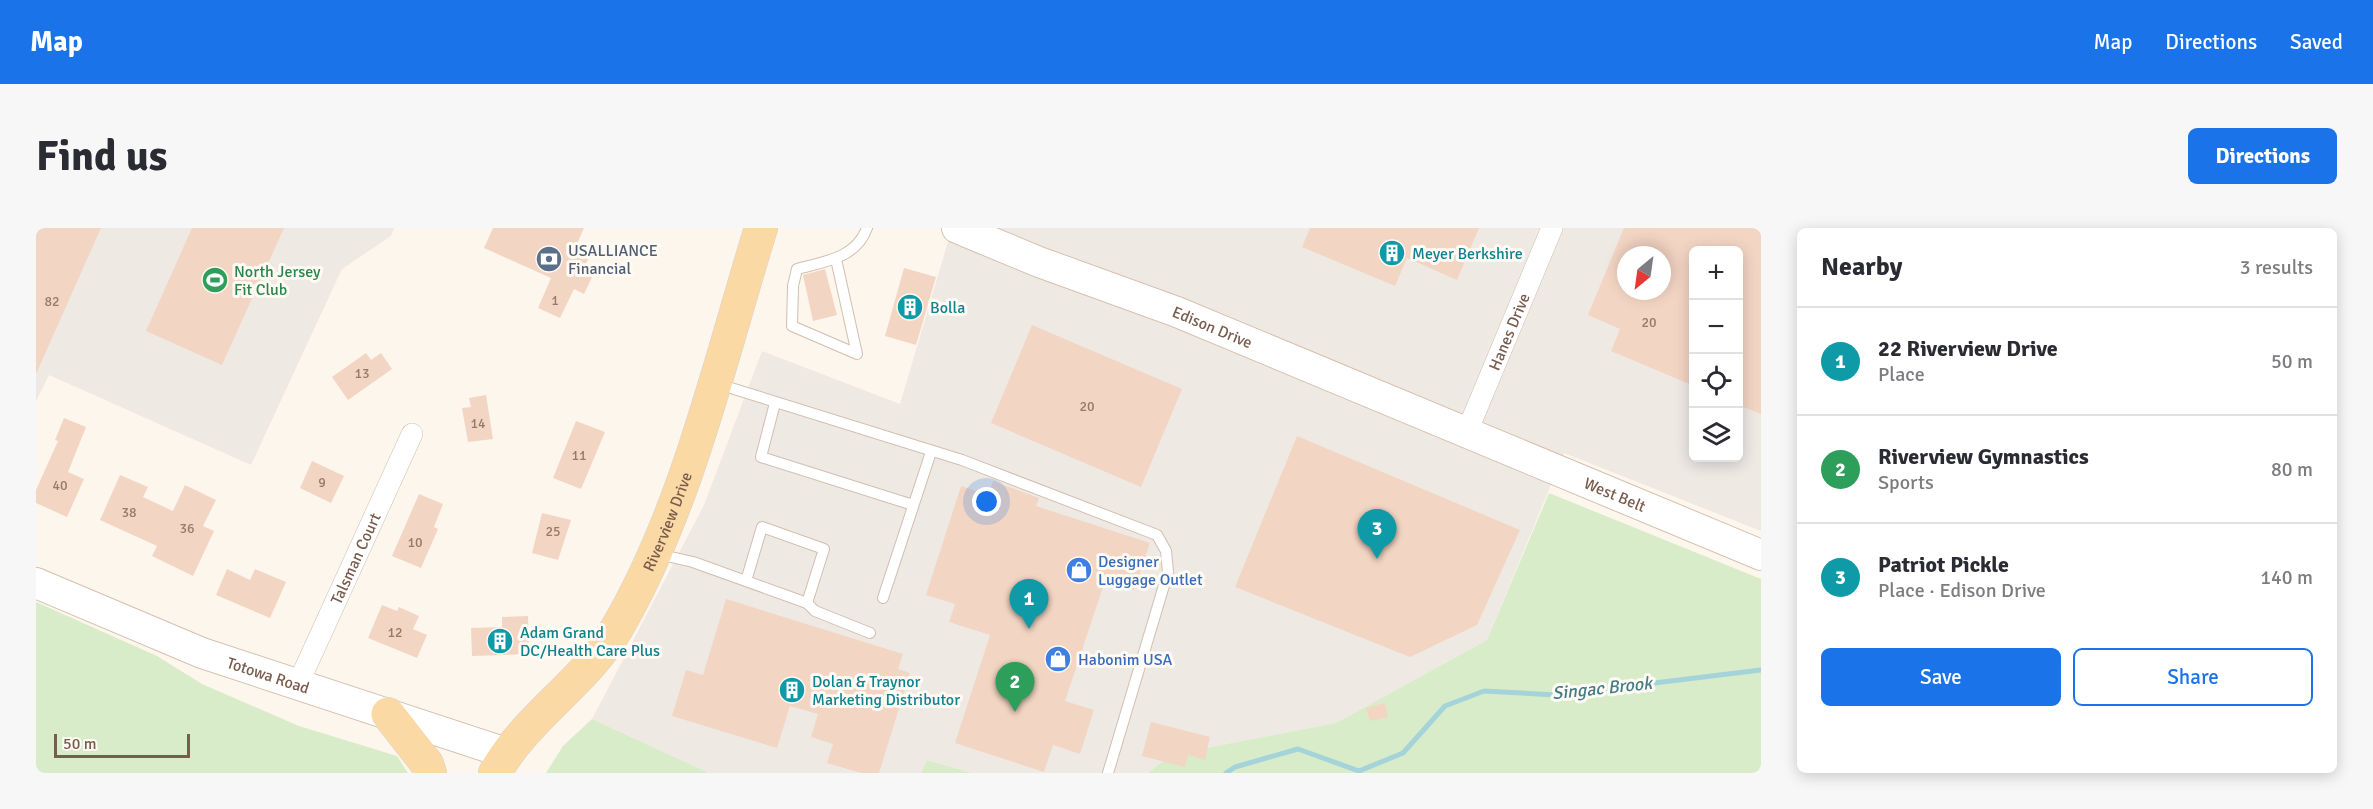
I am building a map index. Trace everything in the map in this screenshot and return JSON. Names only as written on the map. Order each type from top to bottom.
[{"type":"main road","name":"Riverview Drive","points":[[500,763],[534,721],[594,663],[633,599],[675,502],[761,228]]},
{"type":"main road","name":"Edison Drive","points":[[957,228],[1177,312],[1466,434]]},
{"type":"main road","name":"West Belt","points":[[1466,434],[1761,555]]},
{"type":"main road","name":"Totowa Road","points":[[36,583],[202,653],[388,714],[500,763]]},
{"type":"main road","points":[[388,714],[427,764],[430,773]]},
{"type":"street","name":"Hanes Drive","points":[[1466,434],[1552,228]]},
{"type":"street","name":"Talsman Court","points":[[298,684],[412,434]]},
{"type":"lane","points":[[836,259],[857,354],[792,326],[793,286],[798,268],[836,259],[861,243],[867,228]]},
{"type":"lane","points":[[714,383],[962,460],[1157,535],[1166,551],[1168,572],[1108,773]]},
{"type":"lane","points":[[775,403],[761,457],[913,505]]},
{"type":"lane","points":[[883,598],[931,452]]},
{"type":"lane","points":[[746,581],[762,527],[824,549],[807,603]]},
{"type":"lane","points":[[654,554],[693,562],[807,603],[815,610],[870,633]]},
{"type":"shaded area","points":[[36,228],[394,228],[391,236],[342,269],[251,465],[49,375],[36,401]]},
{"type":"shaded area","points":[[952,228],[1761,228],[1761,531],[1564,453],[1487,640],[1336,723],[1170,755],[1148,773],[972,773],[927,760],[921,773],[709,773],[592,719],[704,505],[762,351],[900,404]]},
{"type":"green space","points":[[1549,493],[1761,579],[1761,773],[1148,773],[1170,755],[1336,723],[1487,640]]},
{"type":"green space","points":[[36,602],[157,656],[202,684],[299,726],[397,756],[408,773],[36,773]]},
{"type":"green space","points":[[592,719],[709,773],[546,773],[563,746]]},
{"type":"green space","points":[[927,760],[972,773],[921,773]]},
{"type":"building","points":[[36,228],[101,228],[36,374]]},
{"type":"building","name":"North Jersey Fit Club","points":[[192,228],[284,228],[222,365],[146,331]]},
{"type":"building","name":"USALLIANCE Financial","points":[[493,228],[584,228],[576,246],[591,253],[585,266],[595,271],[584,294],[574,289],[560,318],[538,308],[551,278],[484,248]]},
{"type":"building","name":"Meyer Berkshire","points":[[1310,228],[1479,228],[1457,280],[1407,258],[1395,286],[1302,247]]},
{"type":"building","points":[[1624,228],[1761,228],[1761,414],[1743,407],[1743,246],[1689,246],[1689,384],[1611,351],[1620,329],[1588,315]]},
{"type":"building","name":"Bolla","points":[[904,268],[936,277],[916,345],[885,336]]},
{"type":"building","points":[[825,269],[837,315],[813,321],[803,275]]},
{"type":"building","points":[[1032,325],[1182,389],[1141,487],[991,423]]},
{"type":"building","points":[[366,353],[371,360],[381,353],[392,369],[348,400],[332,377]]},
{"type":"building","points":[[486,395],[493,439],[468,442],[462,408],[471,407],[469,398]]},
{"type":"building","points":[[64,418],[86,427],[68,472],[84,479],[67,517],[36,503],[36,490],[58,441],[55,440]]},
{"type":"building","points":[[576,421],[605,432],[581,489],[553,478]]},
{"type":"building","points":[[1297,436],[1520,530],[1477,625],[1410,657],[1235,587]]},
{"type":"building","points":[[312,461],[344,476],[331,503],[300,488]]},
{"type":"building","points":[[120,475],[148,487],[143,497],[173,511],[185,485],[216,500],[203,526],[214,531],[193,576],[152,556],[157,546],[100,520]]},
{"type":"building","points":[[993,481],[1039,498],[1036,506],[1150,543],[1134,590],[1105,581],[1065,701],[1094,710],[1080,754],[1053,745],[1044,772],[955,743],[990,635],[949,622],[955,604],[926,595],[961,486],[989,495]]},
{"type":"building","points":[[419,494],[443,504],[434,527],[438,529],[421,568],[392,556]]},
{"type":"building","points":[[542,513],[571,520],[558,560],[532,553]]},
{"type":"building","points":[[227,569],[250,580],[255,569],[286,582],[270,618],[216,595]]},
{"type":"building","name":"Dolan & Traynor Marketing Distributor","points":[[726,599],[903,654],[898,669],[910,673],[879,773],[861,773],[827,763],[833,744],[811,737],[818,714],[790,706],[777,748],[672,716],[686,670],[703,675]]},
{"type":"building","points":[[382,605],[397,611],[399,607],[419,616],[413,629],[427,635],[417,658],[368,638]]},
{"type":"building","name":"Adam Grand DC/Health Care Plus","points":[[528,616],[529,654],[472,656],[471,628],[502,627],[502,617]]},
{"type":"building","points":[[1385,703],[1388,717],[1370,721],[1366,708]]},
{"type":"building","points":[[1151,722],[1210,737],[1205,760],[1188,755],[1185,767],[1142,756]]},
{"type":"waterway","name":"Singac Brook","points":[[1226,773],[1235,767],[1298,749],[1359,771],[1403,753],[1445,706],[1484,691],[1556,695],[1761,670]]},
{"type":"place","name":"Meyer Berkshire","points":[[1392,253]]},
{"type":"place","name":"USALLIANCE Financial","points":[[549,259]]},
{"type":"place","name":"North Jersey Fit Club","points":[[215,280]]},
{"type":"place","name":"Bolla","points":[[910,307]]},
{"type":"place","name":"Patriot Pickle","points":[[1377,559]]},
{"type":"place","name":"Designer Luggage Outlet","points":[[1079,570]]},
{"type":"place","name":"22 Riverview Drive","points":[[1029,629]]},
{"type":"place","name":"Adam Grand DC/Health Care Plus","points":[[500,641]]},
{"type":"place","name":"Habonim USA","points":[[1058,659]]},
{"type":"place","name":"Dolan & Traynor Marketing Distributor","points":[[792,690]]},
{"type":"place","name":"Riverview Gymnastics","points":[[1015,712]]}]
